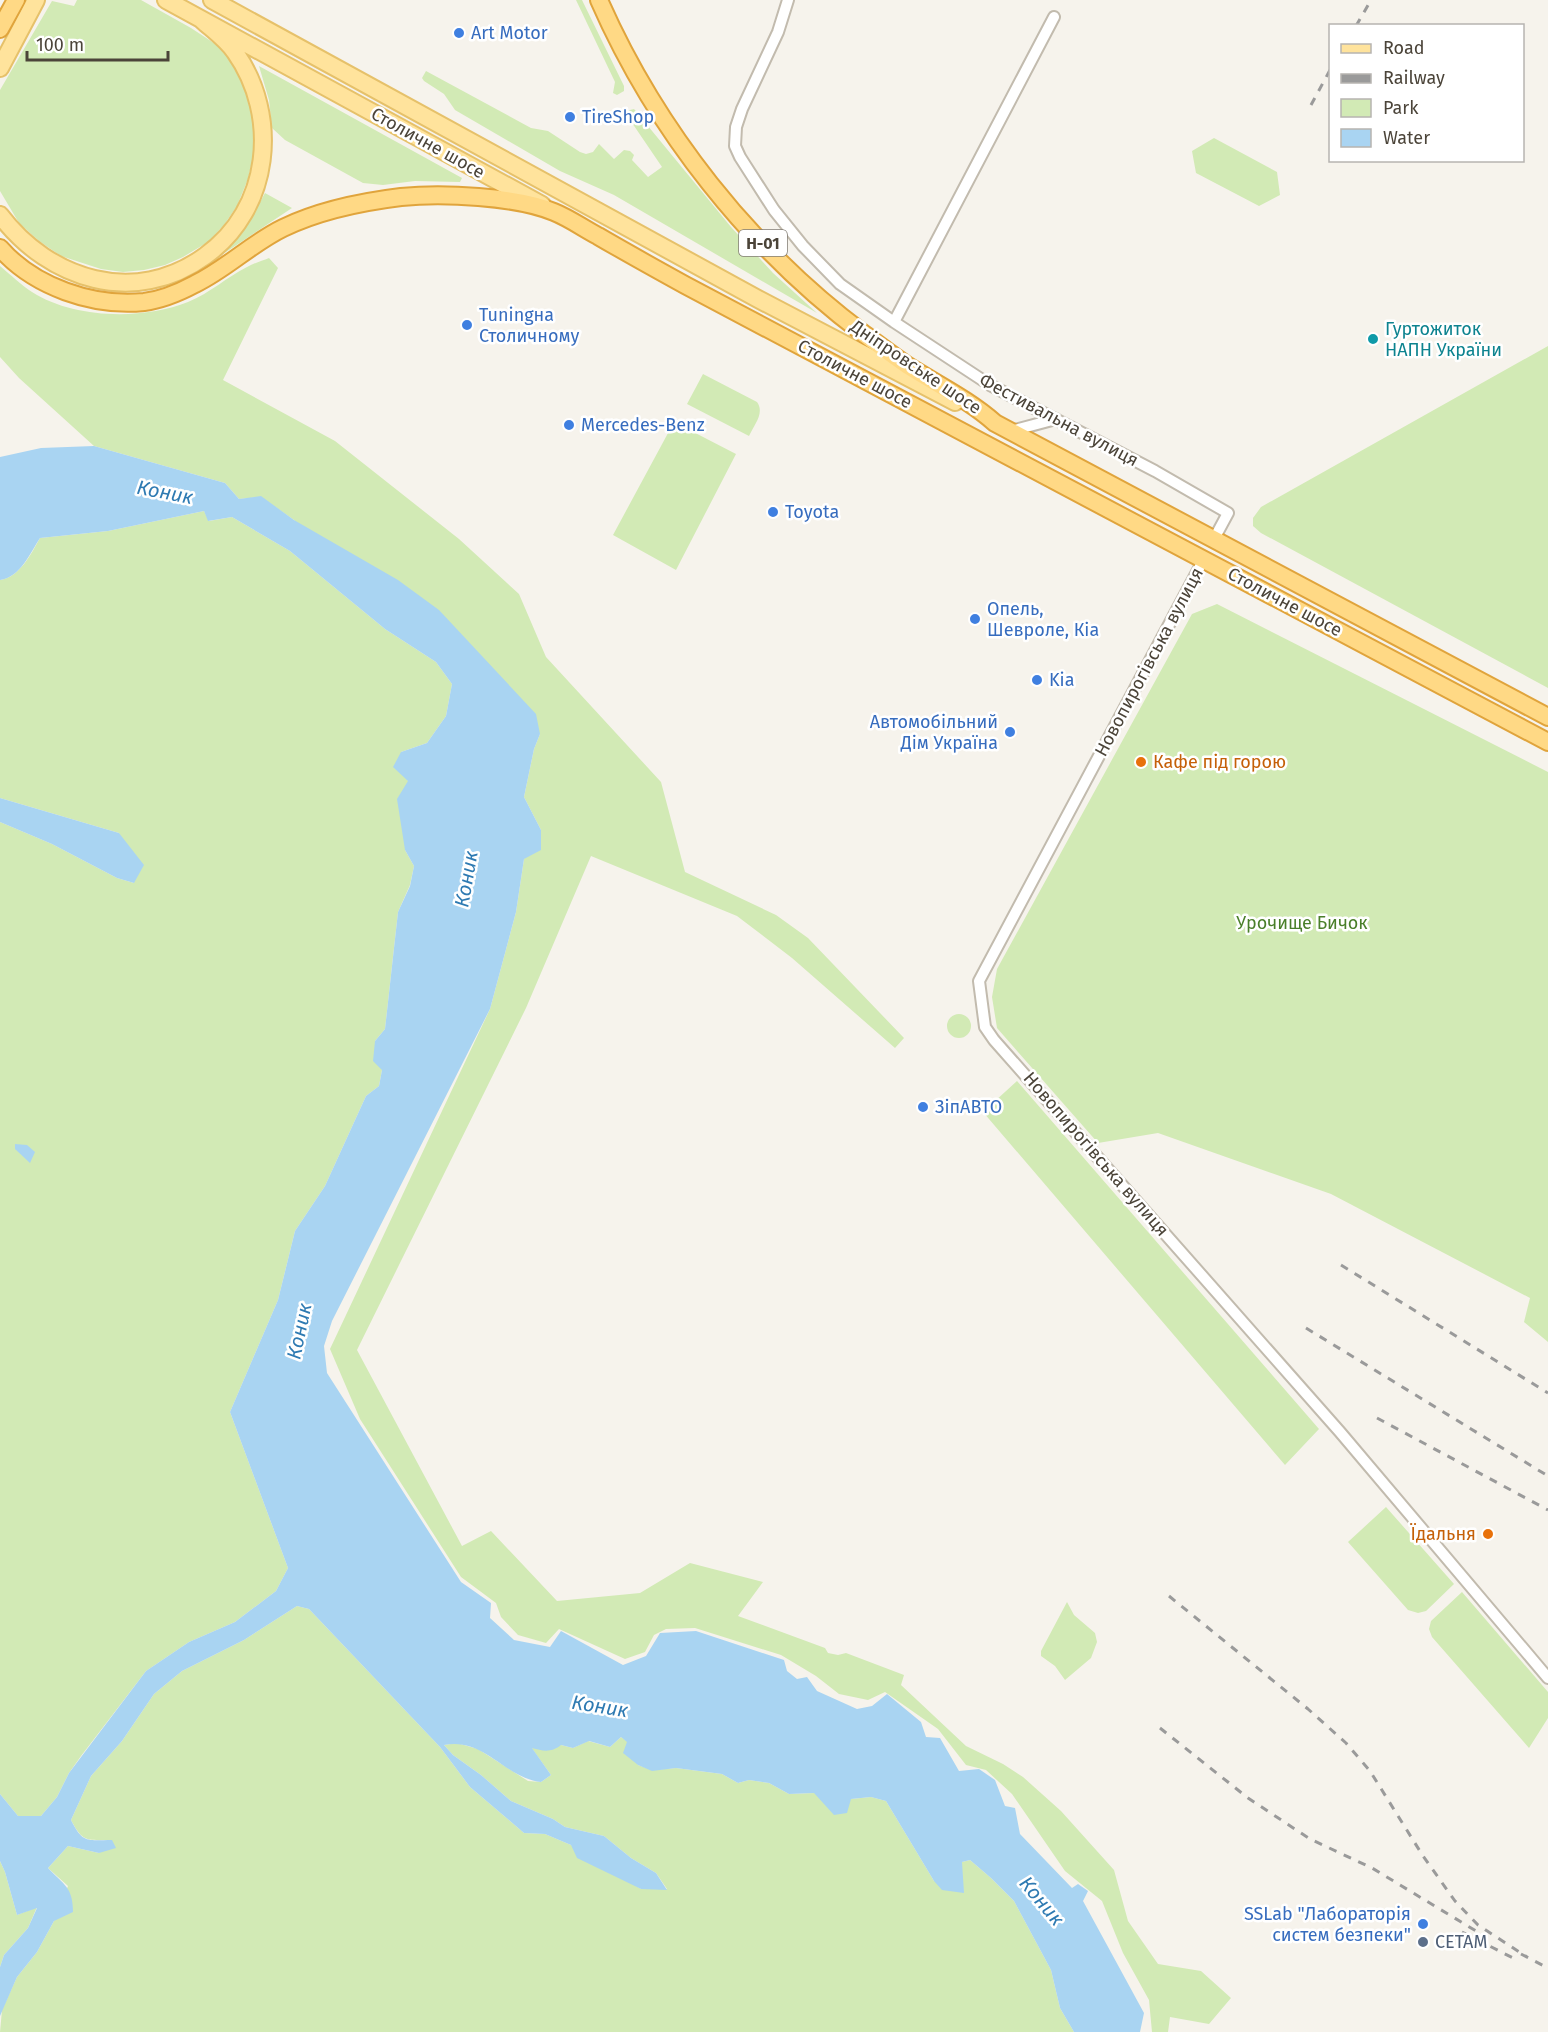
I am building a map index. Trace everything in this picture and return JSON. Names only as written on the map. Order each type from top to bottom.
[{"type":"highway","points":[[0,29],[16,0]]},
{"type":"highway","name":"Дніпровське шосе","points":[[599,0],[623,52],[668,126],[727,204],[766,247],[811,291],[863,333],[909,366],[964,398],[995,423]]},
{"type":"highway","points":[[0,248],[25,271],[60,290],[90,299],[144,302],[195,284],[281,229],[312,215],[342,207],[402,197],[460,197],[514,202],[553,212]]},
{"type":"highway","name":"Столичне шосе","points":[[553,212],[695,290],[1548,742]]},
{"type":"highway","name":"Столичне шосе","points":[[995,423],[1548,717]]},
{"type":"main road","points":[[0,68],[36,0]]},
{"type":"main road","name":"Столичне шосе","points":[[166,0],[553,212]]},
{"type":"main road","name":"Столичне шосе","points":[[212,0],[748,294],[995,423]]},
{"type":"main road","points":[[0,214],[14,234],[47,260],[93,279],[118,282],[136,282],[162,277],[184,268],[206,256],[228,236],[247,207],[258,183],[264,147],[262,118],[255,85],[234,49],[202,20]]},
{"type":"street","name":"Фестивальна вулиця","points":[[788,0],[778,32],[736,127],[735,146],[740,157],[774,210],[820,266],[840,284],[894,322],[990,385],[1155,471],[1228,513],[1214,540]]},
{"type":"street","points":[[894,322],[1054,18]]},
{"type":"street","points":[[1011,431],[1056,419]]},
{"type":"street","name":"Новопирогівська вулиця","points":[[1204,559],[979,981],[985,1027],[1348,1442],[1548,1678]]},
{"type":"green space","points":[[77,0],[141,0],[191,28],[223,49],[238,72],[251,99],[254,152],[248,179],[237,206],[208,242],[165,265],[123,272],[101,269],[61,256],[19,223],[0,191],[0,90],[52,1],[74,6]]},
{"type":"green space","points":[[576,0],[582,0],[624,86],[624,91],[617,95],[613,93],[615,82]]},
{"type":"green space","points":[[259,66],[462,178],[460,182],[415,181],[383,185],[363,183],[285,140],[272,128],[269,100]]},
{"type":"green space","points":[[426,71],[531,128],[548,131],[580,152],[586,154],[593,152],[599,144],[614,159],[624,150],[630,151],[634,155],[632,160],[648,177],[662,167],[626,114],[626,111],[634,109],[731,227],[773,273],[817,313],[614,195],[560,171],[455,110],[444,94],[424,81],[422,78]]},
{"type":"green space","points":[[1214,138],[1277,172],[1280,195],[1259,206],[1196,173],[1192,151]]},
{"type":"green space","points":[[265,193],[292,208],[214,260],[247,226]]},
{"type":"green space","points":[[269,258],[278,268],[223,380],[335,441],[459,539],[519,594],[546,657],[661,782],[685,872],[776,915],[808,938],[904,1038],[895,1048],[792,958],[737,916],[591,856],[526,1008],[357,1350],[462,1546],[491,1531],[557,1601],[640,1593],[690,1563],[763,1582],[738,1616],[825,1648],[828,1653],[838,1655],[846,1653],[904,1675],[901,1685],[966,1746],[1003,1764],[1023,1777],[1061,1811],[1114,1870],[1128,1921],[1158,1964],[1201,1971],[1231,1998],[1209,2024],[1170,2017],[1168,2032],[1152,2032],[1149,2000],[1123,1953],[1102,1901],[1065,1871],[1012,1794],[986,1770],[966,1765],[938,1729],[885,1692],[868,1700],[839,1694],[816,1676],[781,1655],[695,1628],[666,1629],[654,1635],[645,1652],[625,1659],[559,1629],[546,1643],[518,1635],[501,1617],[496,1603],[461,1577],[360,1419],[330,1349],[490,1009],[516,912],[524,859],[541,830],[524,797],[534,749],[540,734],[294,520],[261,497],[239,499],[225,483],[94,446],[19,378],[0,357],[0,266],[28,289],[49,301],[88,312],[130,314],[151,312],[188,302],[252,264]]},
{"type":"green space","points":[[1548,346],[1548,688],[1261,533],[1253,526],[1253,518],[1261,507]]},
{"type":"green space","points":[[703,374],[757,402],[759,415],[749,436],[687,404]]},
{"type":"green space","points":[[674,422],[736,454],[676,570],[613,535]]},
{"type":"green space","points":[[204,511],[209,521],[232,517],[290,551],[385,629],[436,662],[452,684],[446,716],[427,743],[401,752],[408,781],[405,850],[414,866],[410,885],[398,912],[385,1029],[375,1041],[382,1070],[379,1086],[366,1096],[325,1186],[295,1231],[278,1300],[230,1412],[288,1568],[276,1591],[235,1622],[189,1642],[146,1671],[81,1756],[57,1797],[41,1816],[18,1816],[0,1794],[0,822],[52,844],[117,878],[134,883],[119,833],[0,798],[0,580],[19,570],[40,538],[108,531]]},
{"type":"green space","name":"Урочище Бичок","points":[[1217,604],[1548,772],[1548,1342],[1524,1322],[1530,1298],[1331,1194],[1158,1133],[1098,1143],[997,1028],[992,997],[997,969],[1192,614]]},
{"type":"green space","points":[[959,1014],[967,1018],[971,1026],[967,1034],[959,1038],[951,1034],[947,1026],[951,1018]]},
{"type":"green space","points":[[1017,1081],[1319,1429],[1285,1465],[983,1112]]},
{"type":"green space","points":[[1386,1507],[1454,1584],[1426,1611],[1418,1613],[1408,1610],[1348,1542]]},
{"type":"green space","points":[[1462,1592],[1548,1692],[1548,1718],[1529,1748],[1432,1637],[1429,1629],[1431,1621]]},
{"type":"green space","points":[[1067,1602],[1074,1615],[1095,1633],[1097,1642],[1091,1658],[1065,1680],[1055,1666],[1041,1656],[1041,1651]]},
{"type":"green space","points":[[297,1606],[309,1609],[440,1747],[470,1787],[524,1833],[545,1834],[571,1845],[641,1889],[667,1889],[656,1873],[631,1858],[604,1836],[565,1827],[553,1819],[511,1801],[453,1755],[444,1745],[457,1743],[478,1749],[528,1781],[541,1782],[551,1775],[531,1747],[561,1745],[573,1748],[588,1741],[610,1747],[621,1737],[628,1742],[638,1765],[652,1770],[676,1768],[722,1774],[738,1783],[749,1780],[769,1783],[789,1794],[814,1793],[851,1799],[871,1797],[886,1801],[934,1881],[962,1862],[970,1860],[1014,1901],[1051,1970],[1060,2008],[1074,2032],[0,2032],[2,2010],[17,1977],[37,1952],[54,1921],[68,1886],[48,1868],[68,1846],[99,1853],[112,1840],[87,1839],[79,1833],[71,1820],[91,1776],[122,1741],[154,1694],[182,1671],[244,1640]]},
{"type":"green space","points":[[0,1861],[17,1915],[37,1907],[28,1928],[4,1955],[0,1967]]},
{"type":"water","name":"Коник","points":[[94,446],[225,483],[239,499],[261,496],[294,520],[398,580],[439,610],[536,714],[540,734],[534,749],[524,797],[541,830],[541,850],[524,859],[516,912],[490,1009],[332,1321],[324,1346],[327,1373],[461,1582],[491,1603],[490,1618],[514,1640],[550,1647],[561,1631],[623,1665],[646,1656],[660,1633],[696,1631],[784,1660],[787,1671],[797,1679],[807,1677],[817,1691],[857,1709],[872,1706],[887,1694],[921,1722],[926,1737],[940,1738],[959,1771],[979,1769],[995,1780],[1005,1806],[1015,1808],[1020,1834],[1072,1888],[1078,1884],[1088,1891],[1083,1901],[1144,2013],[1140,2032],[1074,2032],[1060,2008],[1051,1970],[1014,1901],[970,1860],[962,1862],[964,1893],[942,1890],[934,1881],[886,1801],[871,1797],[851,1799],[847,1813],[834,1815],[814,1793],[789,1794],[769,1783],[749,1780],[738,1783],[722,1774],[676,1768],[652,1771],[638,1765],[623,1753],[627,1742],[621,1737],[610,1747],[589,1741],[573,1748],[561,1745],[547,1751],[532,1748],[551,1775],[541,1782],[516,1773],[471,1747],[458,1744],[444,1745],[453,1755],[511,1801],[553,1819],[565,1827],[604,1836],[631,1858],[656,1873],[667,1890],[641,1889],[577,1858],[571,1845],[545,1834],[524,1833],[470,1787],[440,1747],[309,1609],[297,1606],[244,1640],[182,1671],[154,1694],[122,1741],[91,1776],[71,1820],[83,1837],[91,1840],[112,1840],[116,1848],[99,1853],[68,1846],[48,1868],[69,1892],[73,1912],[54,1921],[37,1952],[17,1977],[0,2016],[0,1967],[4,1955],[28,1928],[37,1908],[17,1915],[0,1861],[0,1794],[18,1816],[41,1816],[57,1797],[69,1773],[146,1671],[189,1642],[235,1622],[276,1591],[288,1568],[230,1412],[278,1300],[295,1231],[325,1186],[366,1096],[379,1086],[382,1070],[373,1061],[375,1041],[385,1029],[398,912],[410,886],[414,866],[405,850],[397,799],[408,781],[393,767],[401,752],[427,743],[446,716],[452,684],[436,662],[385,629],[290,551],[232,517],[208,521],[204,511],[108,531],[40,538],[19,569],[14,574],[0,580],[0,457],[41,448]]},
{"type":"water","points":[[0,798],[119,833],[144,865],[134,883],[117,878],[52,844],[0,822]]},
{"type":"water","points":[[15,1144],[27,1145],[35,1152],[30,1163],[15,1149]]},
{"type":"railway","points":[[1357,24],[1371,0]]},
{"type":"railway","points":[[1311,105],[1329,72]]},
{"type":"railway","points":[[1341,1265],[1548,1393]]},
{"type":"railway","points":[[1306,1328],[1548,1476]]},
{"type":"railway","points":[[1377,1418],[1548,1510]]},
{"type":"railway","points":[[1169,1596],[1308,1709],[1346,1743],[1370,1771],[1423,1856],[1455,1901],[1478,1925],[1527,1957]]},
{"type":"railway","points":[[1160,1728],[1248,1798],[1310,1839],[1372,1868],[1476,1931]]},
{"type":"railway","points":[[1462,1932],[1513,1958]]},
{"type":"railway","points":[[1521,1954],[1548,1968]]},
{"type":"place","name":"Art Motor","points":[[459,33]]},
{"type":"place","name":"TireShop","points":[[570,117]]},
{"type":"place","name":"Tuningна Столичному","points":[[467,325]]},
{"type":"place","name":"Гуртожиток НАПН України","points":[[1373,339]]},
{"type":"place","name":"Mercedes-Benz","points":[[569,425]]},
{"type":"place","name":"Toyota","points":[[773,512]]},
{"type":"place","name":"Опель, Шевроле, Кіа","points":[[975,619]]},
{"type":"place","name":"Kia","points":[[1037,680]]},
{"type":"place","name":"Автомобільний Дім Україна","points":[[1010,732]]},
{"type":"place","name":"Кафе під горою","points":[[1141,762]]},
{"type":"place","name":"ЗіпАВТО","points":[[923,1107]]},
{"type":"place","name":"Їдальня","points":[[1488,1534]]},
{"type":"place","name":"SSLab \"Лабораторія систем безпеки\"","points":[[1423,1924]]},
{"type":"place","name":"СЕТАМ","points":[[1423,1942]]}]
